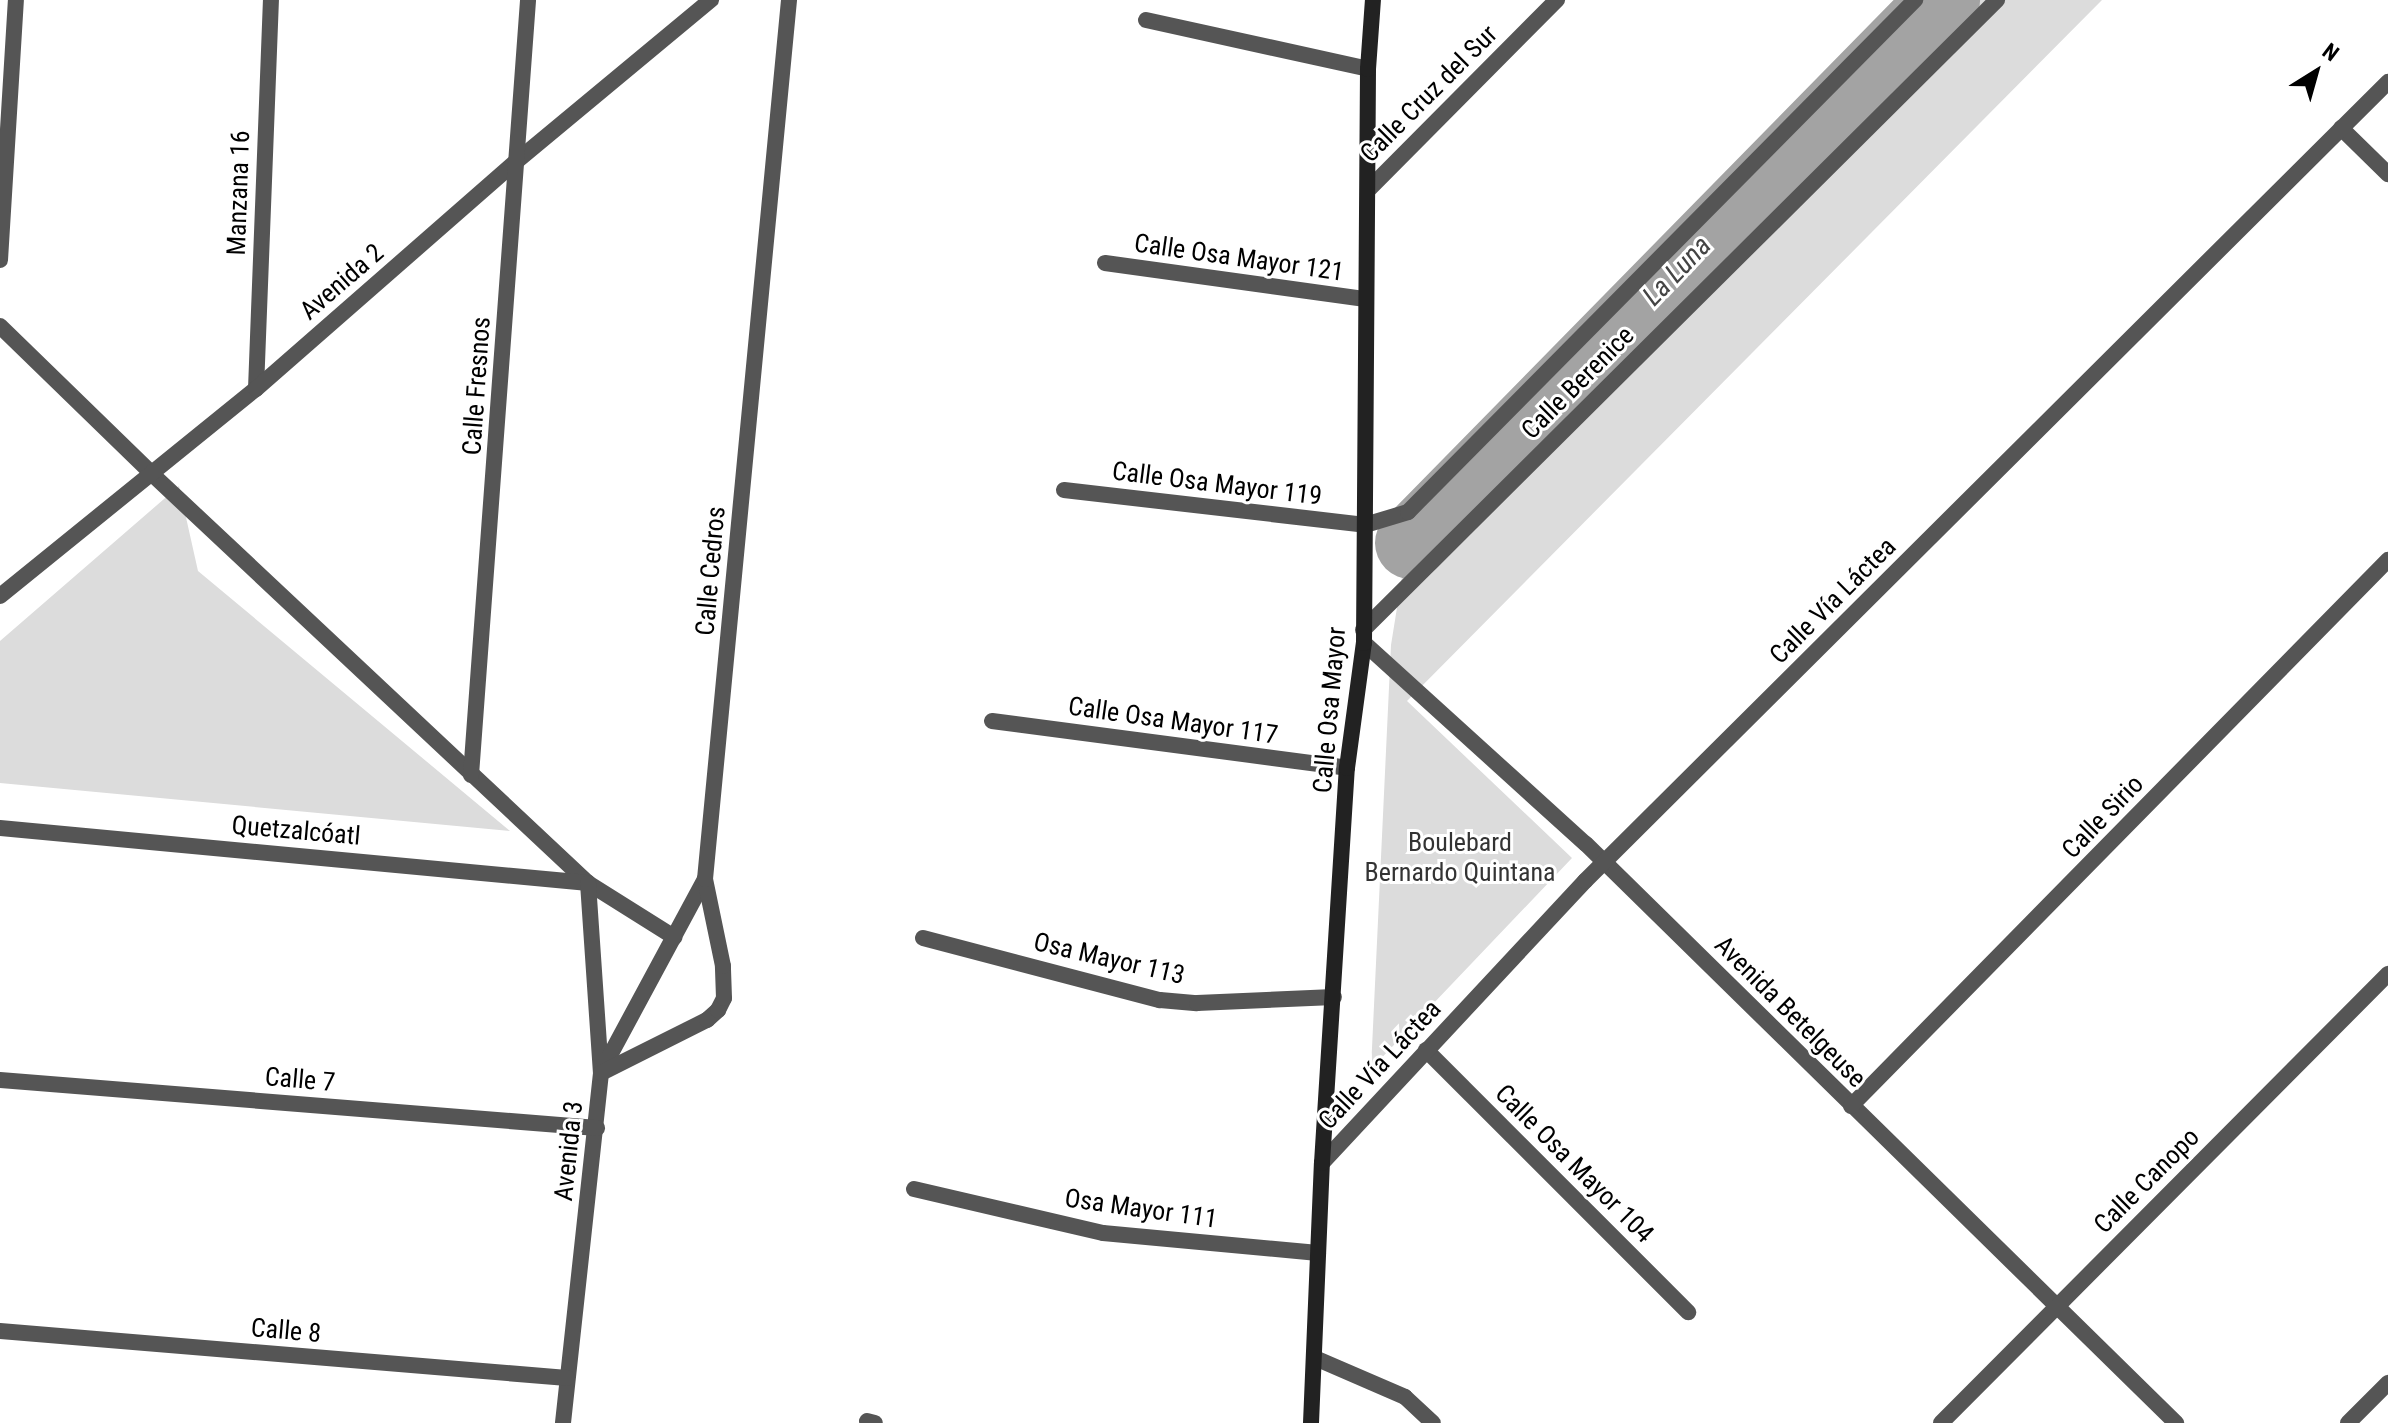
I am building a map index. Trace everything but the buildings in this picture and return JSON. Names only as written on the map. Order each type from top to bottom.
[{"type":"street","points":[[0,260],[16,0]]},
{"type":"street","name":"Manzana 16","points":[[256,389],[271,0]]},
{"type":"street","name":"Calle Fresnos","points":[[471,775],[528,0]]},
{"type":"street","name":"Avenida 2","points":[[0,596],[256,389],[518,160],[711,0]]},
{"type":"street","name":"Calle Cedros","points":[[601,1073],[707,1020],[718,1010],[724,998],[723,966],[705,879],[789,0]]},
{"type":"street","name":"Calle Osa Mayor","points":[[1311,1423],[1322,1163],[1347,768],[1363,636],[1368,69],[1373,0]]},
{"type":"street","name":"Calle Cruz del Sur","points":[[1369,189],[1557,0]]},
{"type":"street","name":"Calle Berenice","points":[[1365,525],[1408,512],[1915,0]]},
{"type":"street","name":"Calle Berenice","points":[[1363,636],[1997,0]]},
{"type":"street","points":[[1146,20],[1368,69]]},
{"type":"street","name":"Calle Vía Láctea","points":[[1322,1163],[1604,862],[2388,82]]},
{"type":"street","points":[[2341,128],[2388,174]]},
{"type":"street","name":"Calle Osa Mayor 121","points":[[1105,263],[1366,299]]},
{"type":"street","points":[[0,326],[152,474],[588,883],[674,937]]},
{"type":"street","name":"Calle Osa Mayor 119","points":[[1064,490],[1365,525]]},
{"type":"street","name":"Calle Sirio","points":[[1851,1106],[2388,560]]},
{"type":"street","name":"Avenida Betelgeuse","points":[[1363,636],[1604,862],[2176,1423]]},
{"type":"street","name":"Calle Osa Mayor 117","points":[[992,721],[1347,768]]},
{"type":"street","name":"Quetzalcóatl","points":[[0,828],[588,883]]},
{"type":"street","points":[[601,1073],[705,879]]},
{"type":"street","name":"Avenida 3","points":[[563,1423],[601,1073],[588,883]]},
{"type":"street","name":"Osa Mayor 113","points":[[923,938],[1160,1000],[1197,1003],[1334,997]]},
{"type":"street","name":"Calle Canopo","points":[[1941,1423],[2388,974]]},
{"type":"street","name":"Calle Osa Mayor 104","points":[[1426,1050],[1688,1312]]},
{"type":"street","name":"Calle 7","points":[[0,1080],[597,1128]]},
{"type":"street","name":"Osa Mayor 111","points":[[914,1189],[1103,1233],[1318,1253]]},
{"type":"street","name":"Calle 8","points":[[0,1331],[567,1378]]},
{"type":"street","points":[[1315,1358],[1405,1397],[1433,1423]]},
{"type":"street","points":[[2348,1423],[2388,1383]]},
{"type":"green space","name":"Boulebard Bernardo Quintana","points":[[1914,0],[2102,0],[1407,701],[1572,858],[1371,1069],[1391,645],[1409,533]]},
{"type":"green space","points":[[179,486],[198,571],[510,831],[0,783],[0,641]]},
{"type":"waterway","name":"La Luna","points":[[1411,543],[1944,0]]}]
